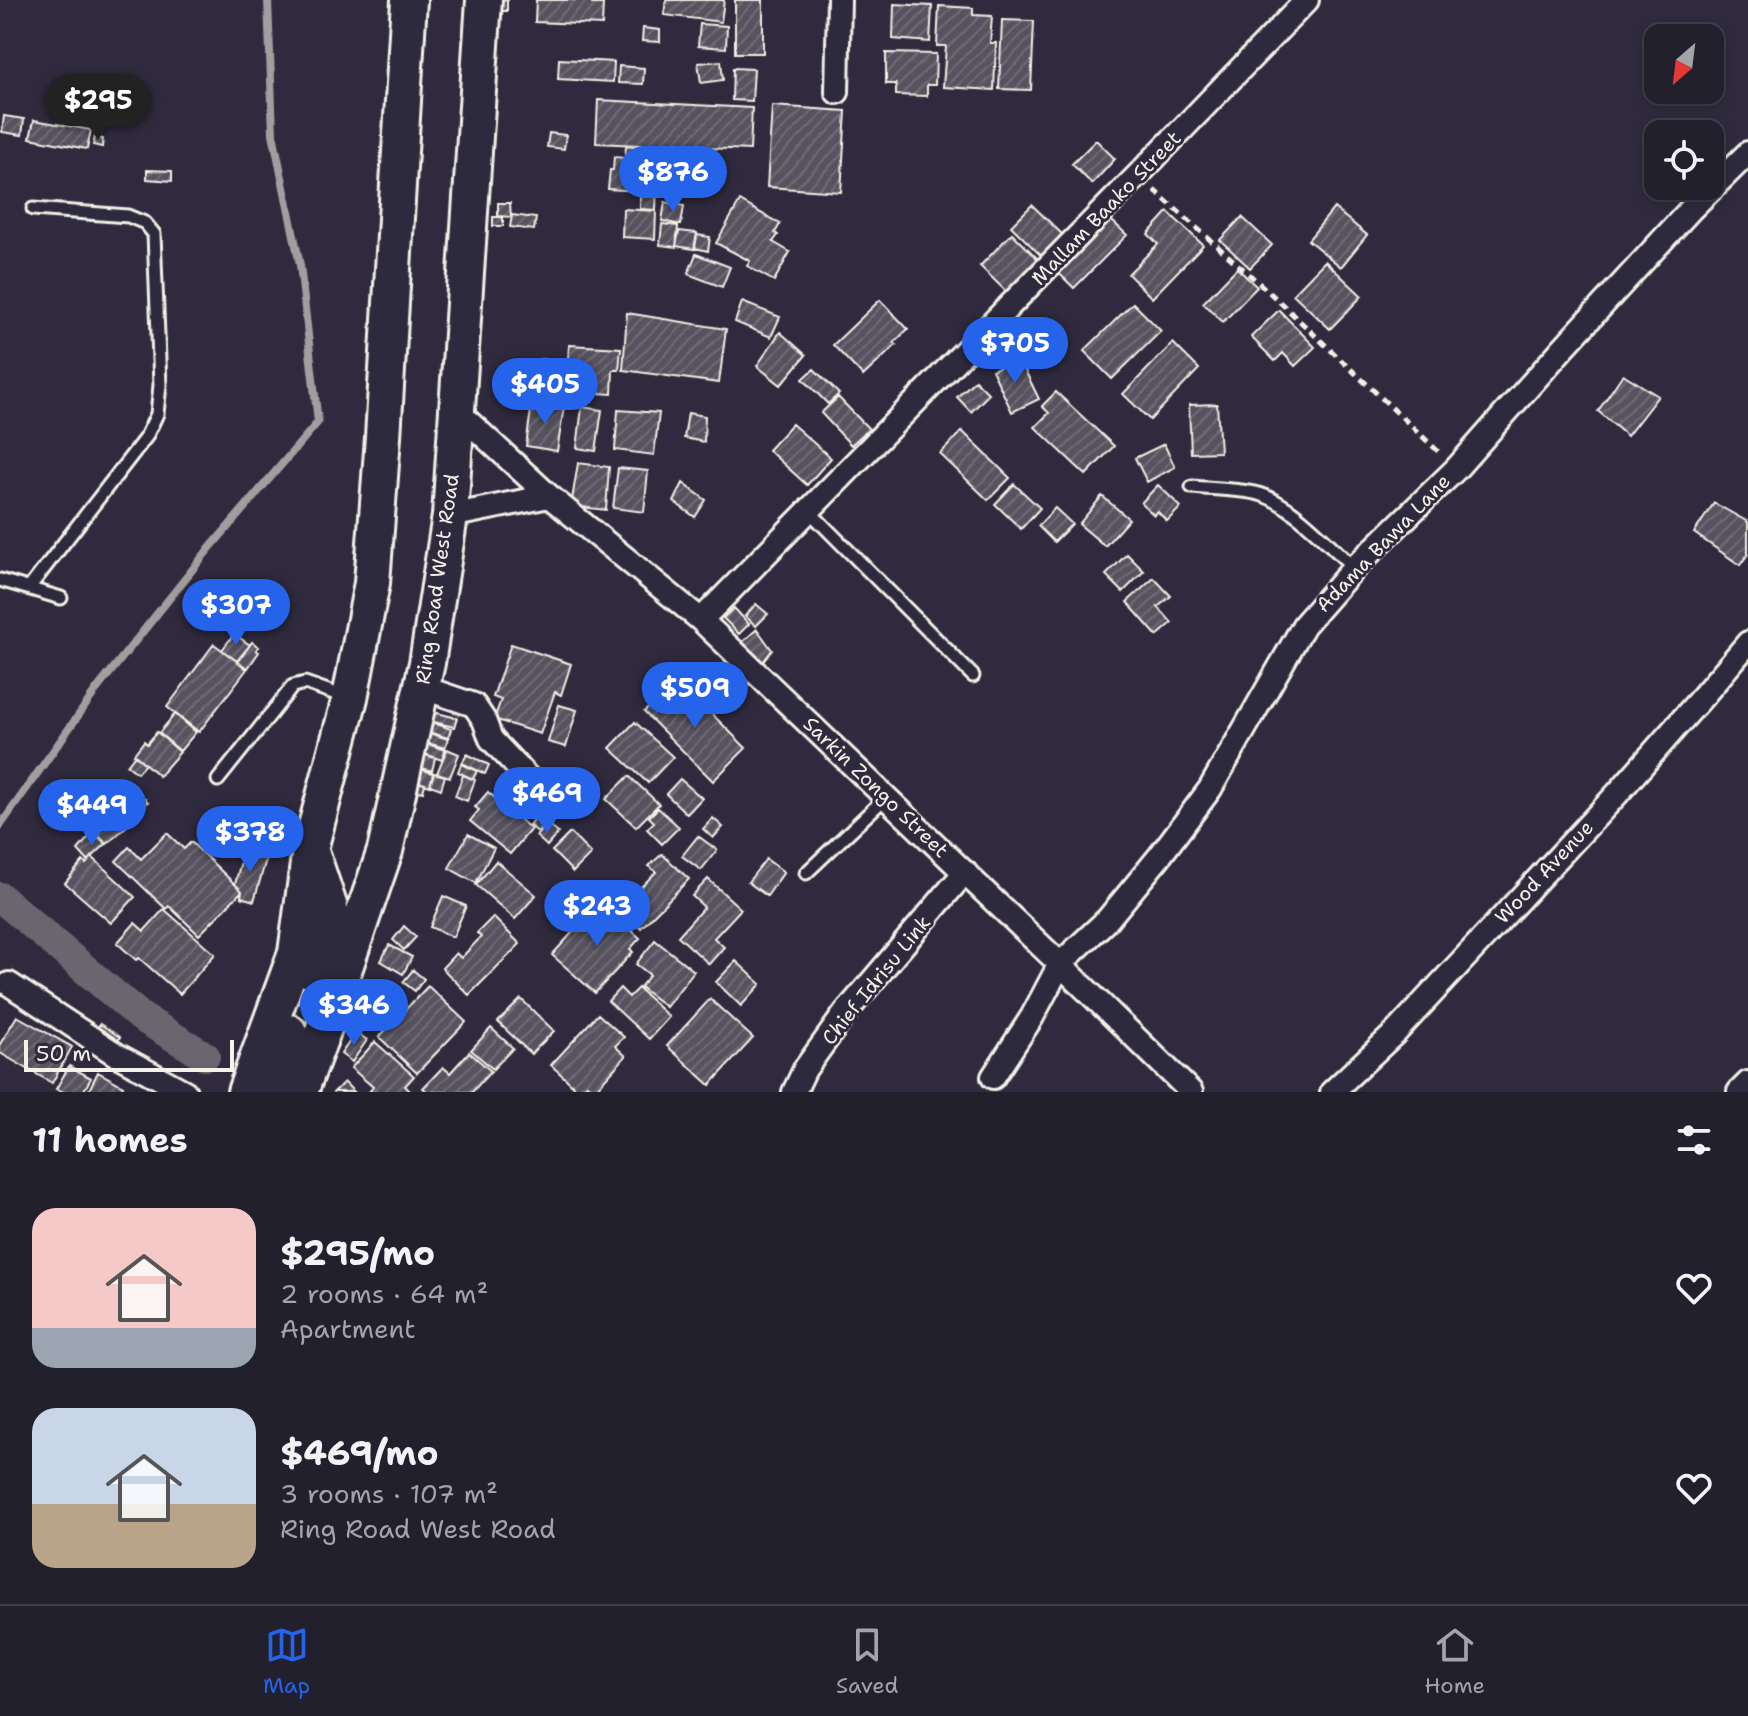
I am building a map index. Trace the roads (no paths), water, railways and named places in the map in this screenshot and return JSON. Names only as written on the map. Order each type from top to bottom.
[{"type":"main road","points":[[245,1092],[296,953],[310,849],[350,698],[372,583],[409,0]]},
{"type":"main road","name":"Ring Road West Road","points":[[300,1092],[385,851],[427,663],[450,516],[484,0]]},
{"type":"main road","points":[[273,1092],[284,1048],[330,908],[310,849]]},
{"type":"main road","points":[[323,1031],[323,1092]]},
{"type":"street","points":[[837,92],[839,0]]},
{"type":"street","name":"Mallam Baako Street","points":[[701,620],[1307,0]]},
{"type":"street","name":"Adama Bawa Lane","points":[[993,1077],[1032,1017],[1060,964],[1108,919],[1210,789],[1304,625],[1354,568],[1456,469],[1690,210],[1748,153]]},
{"type":"street","name":"Sarkin Zongo Street","points":[[458,412],[549,496],[701,620],[1191,1092]]},
{"type":"street","points":[[450,516],[549,496]]},
{"type":"street","name":"Wood Avenue","points":[[1332,1092],[1395,1033],[1617,794],[1748,643]]},
{"type":"street","points":[[421,687],[474,705],[491,739],[530,780],[556,800]]},
{"type":"street","name":"Chief Idrisu Link","points":[[794,1092],[805,1069],[846,1012],[965,872]]},
{"type":"street","points":[[9,984],[117,1055],[185,1092]]},
{"type":"street","points":[[1739,1092],[1748,1083]]},
{"type":"lane","points":[[29,588],[146,437],[157,414],[160,385],[154,234],[145,223],[128,216],[33,209]]},
{"type":"lane","points":[[1192,487],[1257,493],[1278,503],[1299,516],[1354,568]]},
{"type":"lane","points":[[809,511],[973,676]]},
{"type":"lane","points":[[0,580],[61,598]]},
{"type":"lane","points":[[218,780],[293,686],[305,683],[350,698]]},
{"type":"lane","points":[[806,873],[886,797]]},
{"type":"waterway","points":[[0,826],[97,689],[204,555],[318,422],[300,265],[273,134],[268,0]]},
{"type":"waterway","points":[[0,897],[141,1017],[205,1056]]}]
